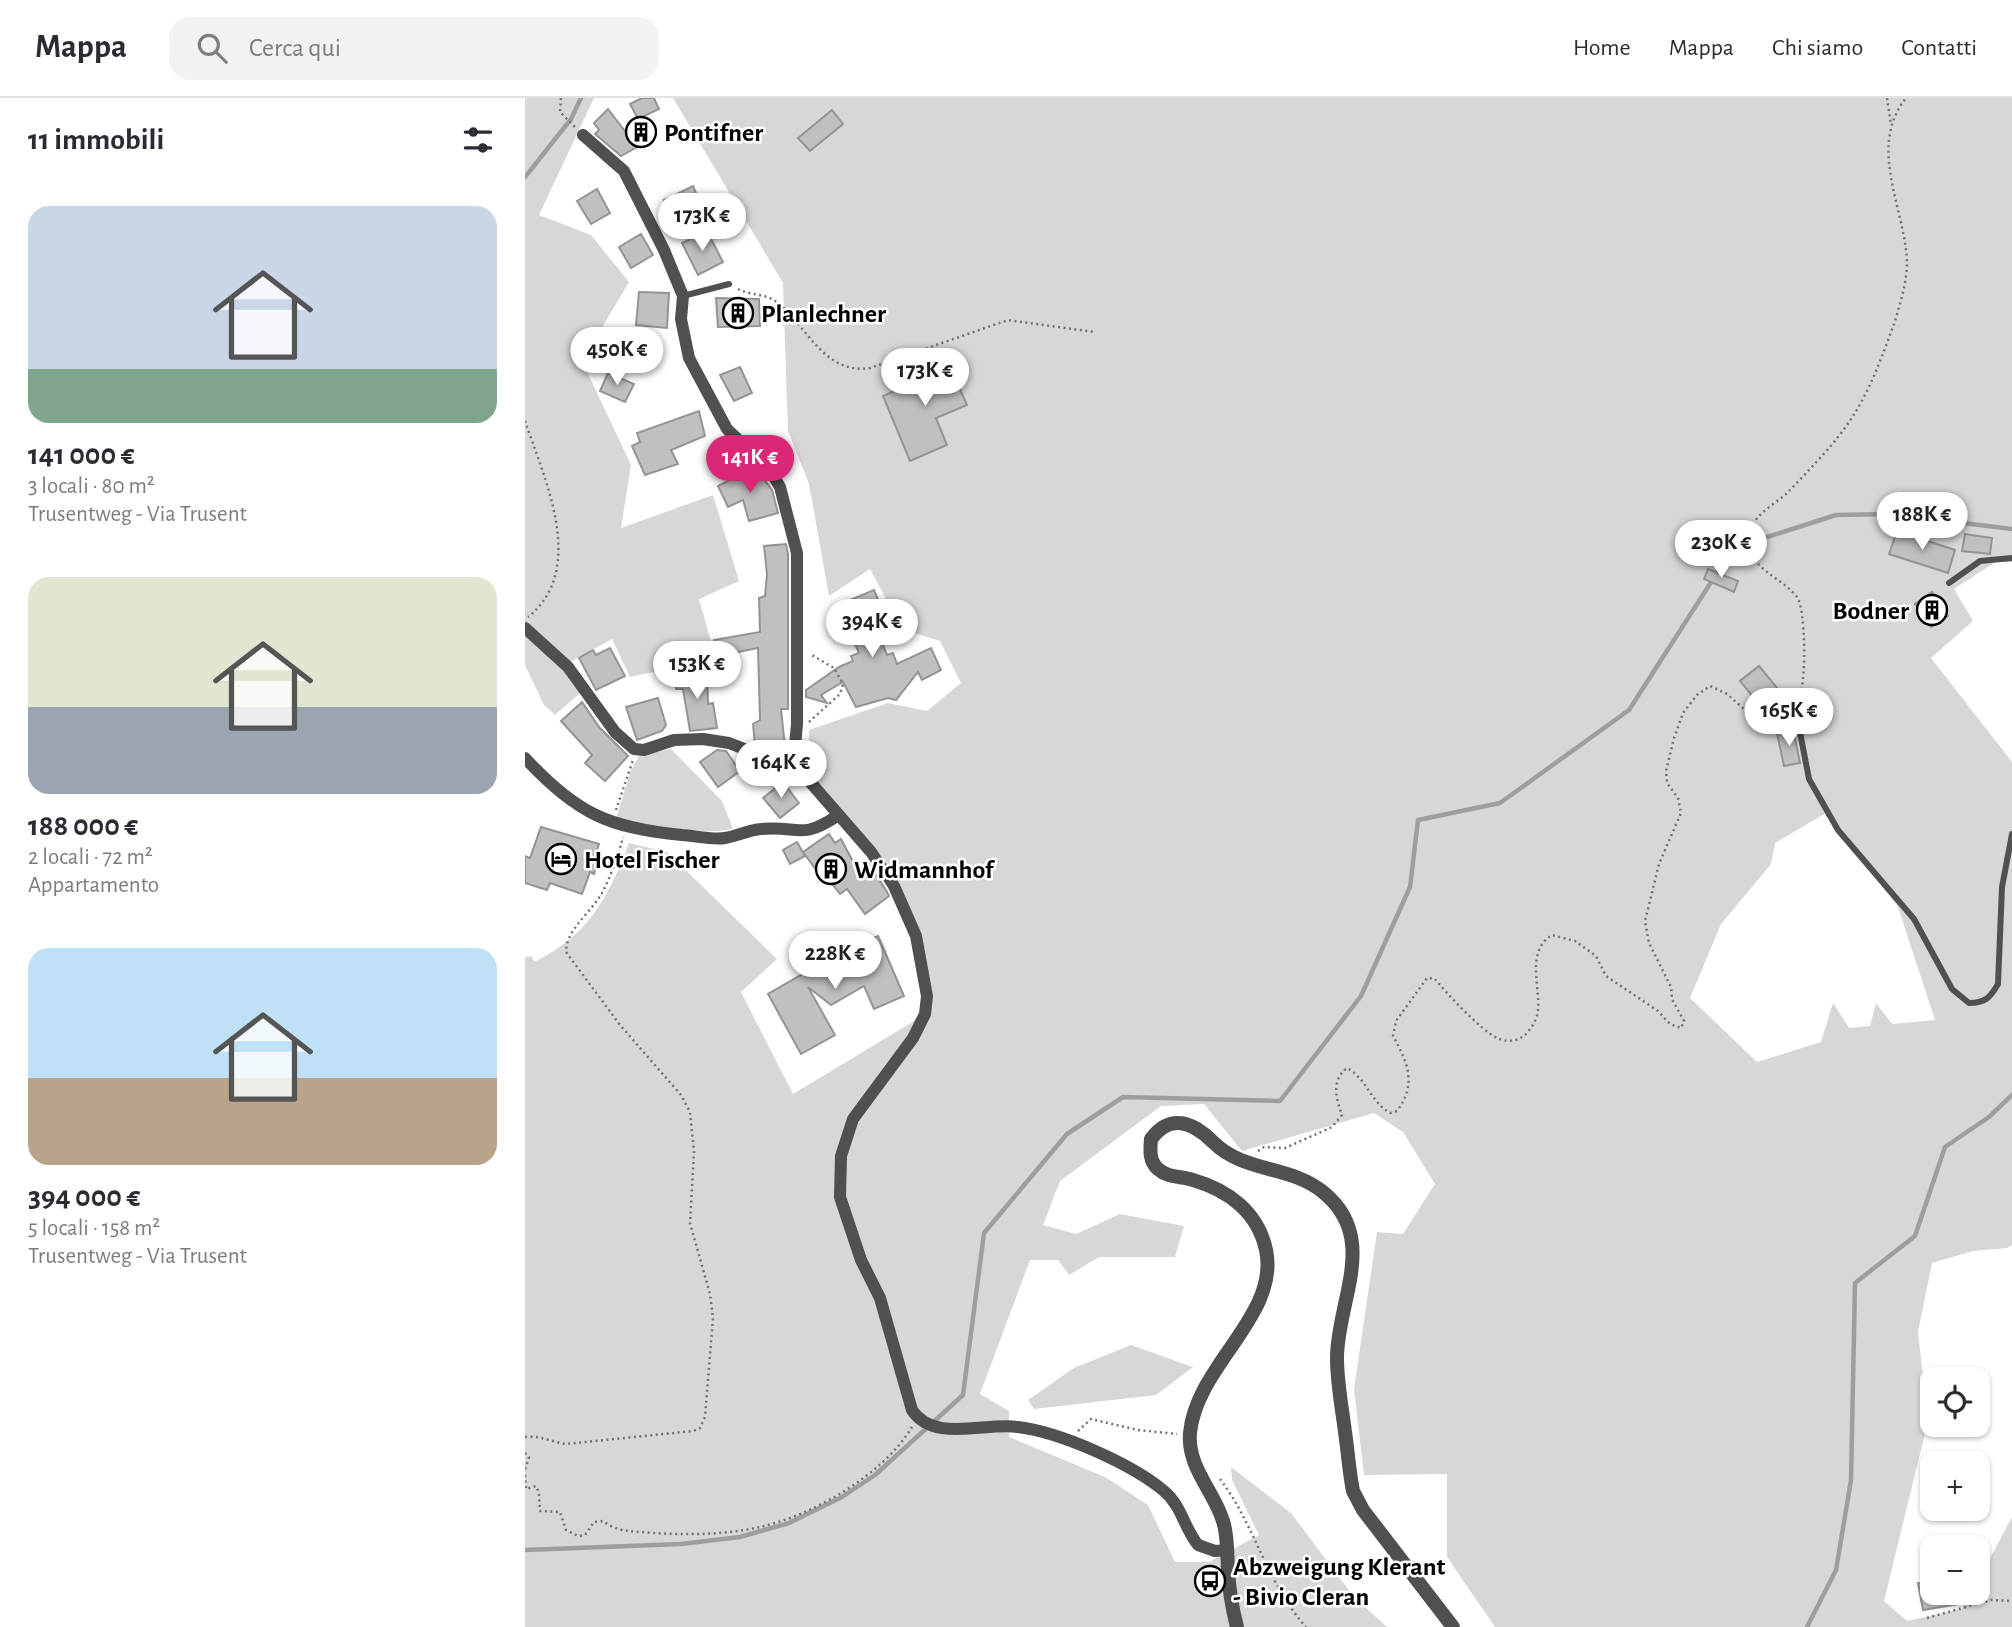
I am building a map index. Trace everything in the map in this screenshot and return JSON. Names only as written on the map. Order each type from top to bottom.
[{"type":"street","points":[[580,132],[624,171],[664,250],[683,296],[681,319],[689,358],[727,429],[770,470],[787,505],[797,553],[797,724],[794,757],[810,783],[871,852],[894,886],[916,936],[924,968],[927,996],[925,1014],[913,1038],[853,1119],[841,1156],[840,1196],[861,1260],[880,1298],[908,1401],[920,1420],[939,1427],[1015,1426],[1068,1440],[1123,1466],[1163,1490],[1180,1510],[1198,1545],[1215,1551],[1227,1550]]},
{"type":"street","points":[[525,628],[568,667],[626,744],[639,750],[674,740],[703,738],[729,743],[759,755],[794,757]]},
{"type":"street","points":[[525,758],[570,801],[626,828],[725,838],[770,828],[803,832],[819,828],[837,816]]},
{"type":"street","points":[[1237,1627],[1231,1597],[1224,1522],[1192,1458],[1189,1435],[1193,1411],[1203,1387],[1261,1297],[1267,1273],[1266,1251],[1249,1213],[1232,1197],[1214,1187],[1171,1176],[1158,1169],[1152,1160],[1151,1139],[1167,1124],[1178,1122],[1189,1123],[1224,1153],[1249,1166],[1285,1172],[1324,1192],[1338,1208],[1348,1226],[1353,1252],[1352,1277],[1337,1356],[1353,1491],[1363,1510],[1454,1627]]},
{"type":"lane","points":[[683,296],[729,284]]},
{"type":"lane","points":[[1949,583],[1980,561],[2012,558]]},
{"type":"lane","points":[[1794,701],[1809,779],[1832,820],[1913,919],[1952,989],[1969,1003],[1982,1003],[1991,997],[1998,984],[2002,887],[2012,834]]},
{"type":"path","points":[[561,98],[560,112],[580,132]]},
{"type":"path","points":[[1249,1166],[1254,1154],[1264,1147],[1285,1148],[1332,1127],[1342,1115],[1336,1083],[1347,1068],[1357,1074],[1377,1105],[1390,1113],[1397,1111],[1410,1087],[1405,1057],[1393,1036],[1396,1021],[1427,978],[1436,979],[1459,1005],[1497,1038],[1519,1040],[1526,1035],[1538,1010],[1536,964],[1539,949],[1552,935],[1575,941],[1596,956],[1606,976],[1658,1011],[1669,1024],[1681,1028],[1683,1021],[1672,999],[1671,987],[1649,943],[1645,921],[1660,864],[1681,813],[1678,798],[1667,783],[1666,771],[1683,713],[1697,695],[1710,686],[1727,694],[1770,732],[1773,731],[1779,712],[1784,705],[1799,697],[1804,684],[1804,626],[1799,600],[1788,587],[1768,576],[1749,551],[1749,535],[1759,514],[1775,505],[1794,486],[1853,416],[1872,380],[1894,323],[1907,263],[1902,220],[1890,177],[1888,156],[1891,128],[1887,98]]},
{"type":"path","points":[[1891,128],[1899,107],[1906,98]]},
{"type":"path","points":[[729,284],[745,293],[772,298],[829,358],[848,368],[859,370],[870,369],[1008,320],[1094,332]]},
{"type":"path","points":[[525,421],[553,512],[559,557],[557,573],[550,590],[536,610],[525,619]]},
{"type":"path","points":[[796,645],[834,668],[843,684],[840,694],[811,722],[797,724]]},
{"type":"path","points":[[611,823],[627,772],[639,750]]},
{"type":"path","points":[[525,1437],[535,1435],[548,1441],[566,1444],[637,1434],[693,1430],[701,1428],[705,1417],[713,1318],[710,1294],[690,1223],[694,1153],[690,1112],[681,1095],[620,1025],[566,952],[569,935],[591,910],[603,891],[626,828]]},
{"type":"path","points":[[1068,1440],[1091,1419],[1138,1430],[1189,1435]]},
{"type":"path","points":[[525,1453],[529,1457],[525,1472],[526,1489],[536,1486],[540,1511],[560,1512],[566,1530],[578,1536],[585,1535],[594,1522],[603,1521],[615,1529],[672,1535],[757,1528],[791,1517],[867,1475],[920,1420]]},
{"type":"path","points":[[1218,1477],[1231,1494],[1275,1583],[1306,1627]]},
{"type":"path","points":[[1927,1618],[1991,1600],[2012,1601]]},
{"type":"shaded area","points":[[525,98],[594,98],[539,215],[591,235],[629,282],[582,361],[631,465],[621,528],[713,495],[739,581],[699,599],[716,659],[630,677],[612,639],[561,667],[580,693],[555,715],[544,705],[525,665]]},
{"type":"shaded area","points":[[673,98],[2012,98],[2012,562],[1997,561],[1954,589],[1973,621],[1931,658],[2012,762],[2012,1245],[2007,1248],[1973,1251],[1932,1263],[1918,1332],[1922,1367],[1920,1437],[1924,1437],[1884,1601],[1907,1621],[1962,1609],[1964,1605],[1990,1605],[1990,1558],[2012,1517],[2012,1627],[1495,1627],[1447,1557],[1447,1474],[1364,1475],[1354,1389],[1377,1232],[1403,1234],[1435,1184],[1403,1132],[1374,1113],[1242,1151],[1204,1104],[1161,1106],[1060,1181],[1043,1225],[1076,1234],[1120,1214],[1184,1226],[1175,1257],[1099,1257],[1069,1275],[1058,1260],[1030,1260],[980,1394],[1009,1411],[1009,1437],[1105,1477],[1148,1505],[1175,1562],[1209,1562],[1259,1535],[1232,1480],[1231,1467],[1291,1513],[1354,1597],[1387,1627],[525,1627],[525,957],[532,956],[534,962],[569,940],[583,927],[604,898],[629,843],[667,852],[777,959],[741,992],[793,1094],[924,1015],[924,968],[894,886],[837,816],[808,768],[809,730],[888,703],[927,711],[961,683],[940,641],[902,629],[870,569],[829,596],[809,484],[788,431],[783,283]],"holes":[[[1826,813],[1898,907],[1935,1020],[1892,1024],[1876,1003],[1870,1026],[1849,1028],[1833,1003],[1821,1042],[1757,1062],[1690,998],[1721,924],[1771,864],[1775,843]]]},
{"type":"shaded area","points":[[671,749],[722,801],[733,829],[689,831],[616,819],[631,770],[639,756]]},
{"type":"shaded area","points":[[1131,1345],[1193,1367],[1156,1395],[1034,1409],[1028,1400],[1074,1368]]},
{"type":"building","points":[[642,98],[654,98],[659,109],[638,119],[630,104]]},
{"type":"building","name":"Pontifner","points":[[608,109],[637,147],[621,156],[595,134],[599,130],[594,123]]},
{"type":"building","points":[[832,110],[843,124],[810,151],[798,138]]},
{"type":"building","points":[[693,186],[703,209],[675,223],[664,200]]},
{"type":"building","points":[[597,189],[610,213],[591,224],[577,201]]},
{"type":"building","points":[[707,231],[723,262],[698,275],[682,243]]},
{"type":"building","points":[[641,234],[653,255],[631,268],[619,247]]},
{"type":"building","points":[[639,292],[669,293],[667,328],[636,325]]},
{"type":"building","name":"Planlechner","points":[[716,298],[759,299],[760,326],[718,327]]},
{"type":"building","points":[[947,360],[967,405],[936,418],[947,445],[910,461],[883,396],[910,384],[907,377]]},
{"type":"building","points":[[740,367],[752,393],[734,401],[720,375]]},
{"type":"building","points":[[608,373],[634,384],[625,402],[600,391]]},
{"type":"building","points":[[699,411],[705,436],[671,450],[678,464],[645,475],[632,446],[640,442],[637,433]]},
{"type":"building","points":[[758,471],[772,490],[778,513],[749,521],[743,500],[728,507],[718,486]]},
{"type":"building","points":[[1897,531],[1955,550],[1948,573],[1889,554]]},
{"type":"building","points":[[1965,534],[1992,538],[1990,554],[1962,551]]},
{"type":"building","points":[[786,544],[788,709],[781,709],[785,747],[762,746],[755,744],[753,724],[760,720],[758,648],[717,656],[714,640],[760,632],[759,598],[765,596],[767,574],[764,546]]},
{"type":"building","points":[[1708,569],[1738,581],[1734,592],[1704,579]]},
{"type":"building","points":[[874,590],[887,621],[875,626],[887,655],[893,653],[897,664],[931,648],[941,670],[922,680],[918,672],[896,700],[888,698],[856,707],[843,682],[821,695],[827,703],[806,697],[806,690],[839,667],[853,661],[851,656],[859,653],[838,605]]},
{"type":"building","name":"Bodner","points":[[1932,592],[1948,616],[1931,627],[1915,604]]},
{"type":"building","points":[[610,648],[625,676],[596,690],[579,658],[593,650],[596,655]]},
{"type":"building","points":[[1759,666],[1778,689],[1759,704],[1740,681]]},
{"type":"building","points":[[707,673],[708,704],[713,703],[717,728],[690,731],[683,689],[676,689],[676,674]]},
{"type":"building","points":[[658,698],[666,725],[662,731],[637,740],[626,707]]},
{"type":"building","points":[[582,702],[599,727],[628,756],[605,781],[585,763],[592,755],[561,721]]},
{"type":"building","points":[[1793,729],[1800,763],[1784,766],[1777,733]]},
{"type":"building","points":[[717,750],[726,751],[740,771],[718,787],[700,762]]},
{"type":"building","points":[[783,782],[799,803],[780,818],[763,798]]},
{"type":"building","points":[[541,827],[599,844],[594,859],[598,860],[594,874],[590,872],[582,894],[550,883],[547,890],[525,883],[525,856],[530,858]]},
{"type":"building","name":"Widmannhof","points":[[829,834],[835,843],[841,839],[858,871],[868,863],[889,896],[865,914],[847,889],[840,894],[825,875],[822,878],[803,852]]},
{"type":"building","points":[[797,842],[805,856],[790,864],[783,850]]},
{"type":"building","points":[[878,936],[904,996],[874,1009],[864,986],[831,1005],[808,987],[835,1035],[801,1054],[768,994],[848,948]]},
{"type":"building","points":[[1922,1605],[1953,1605],[1923,1610]]},
{"type":"waterway","points":[[525,177],[571,119],[581,98]]},
{"type":"waterway","points":[[525,1550],[681,1544],[740,1537],[789,1523],[842,1497],[875,1475],[963,1395],[984,1233],[1067,1134],[1123,1097],[1280,1101],[1361,996],[1410,887],[1418,820],[1500,803],[1629,710],[1733,548],[1836,515],[1891,514],[2012,529]]},
{"type":"waterway","points":[[1807,1627],[1836,1570],[1851,1480],[1855,1283],[1915,1236],[1945,1147],[1989,1117],[2012,1095]]},
{"type":"place","name":"Pontifner","points":[[641,132]]},
{"type":"place","name":"Planlechner","points":[[738,313]]},
{"type":"place","name":"Bodner","points":[[1932,610]]},
{"type":"place","name":"Hotel Fischer","points":[[561,859]]},
{"type":"place","name":"Widmannhof","points":[[831,869]]},
{"type":"place","name":"Abzweigung Klerant - Bivio Cleran","points":[[1210,1581]]}]
